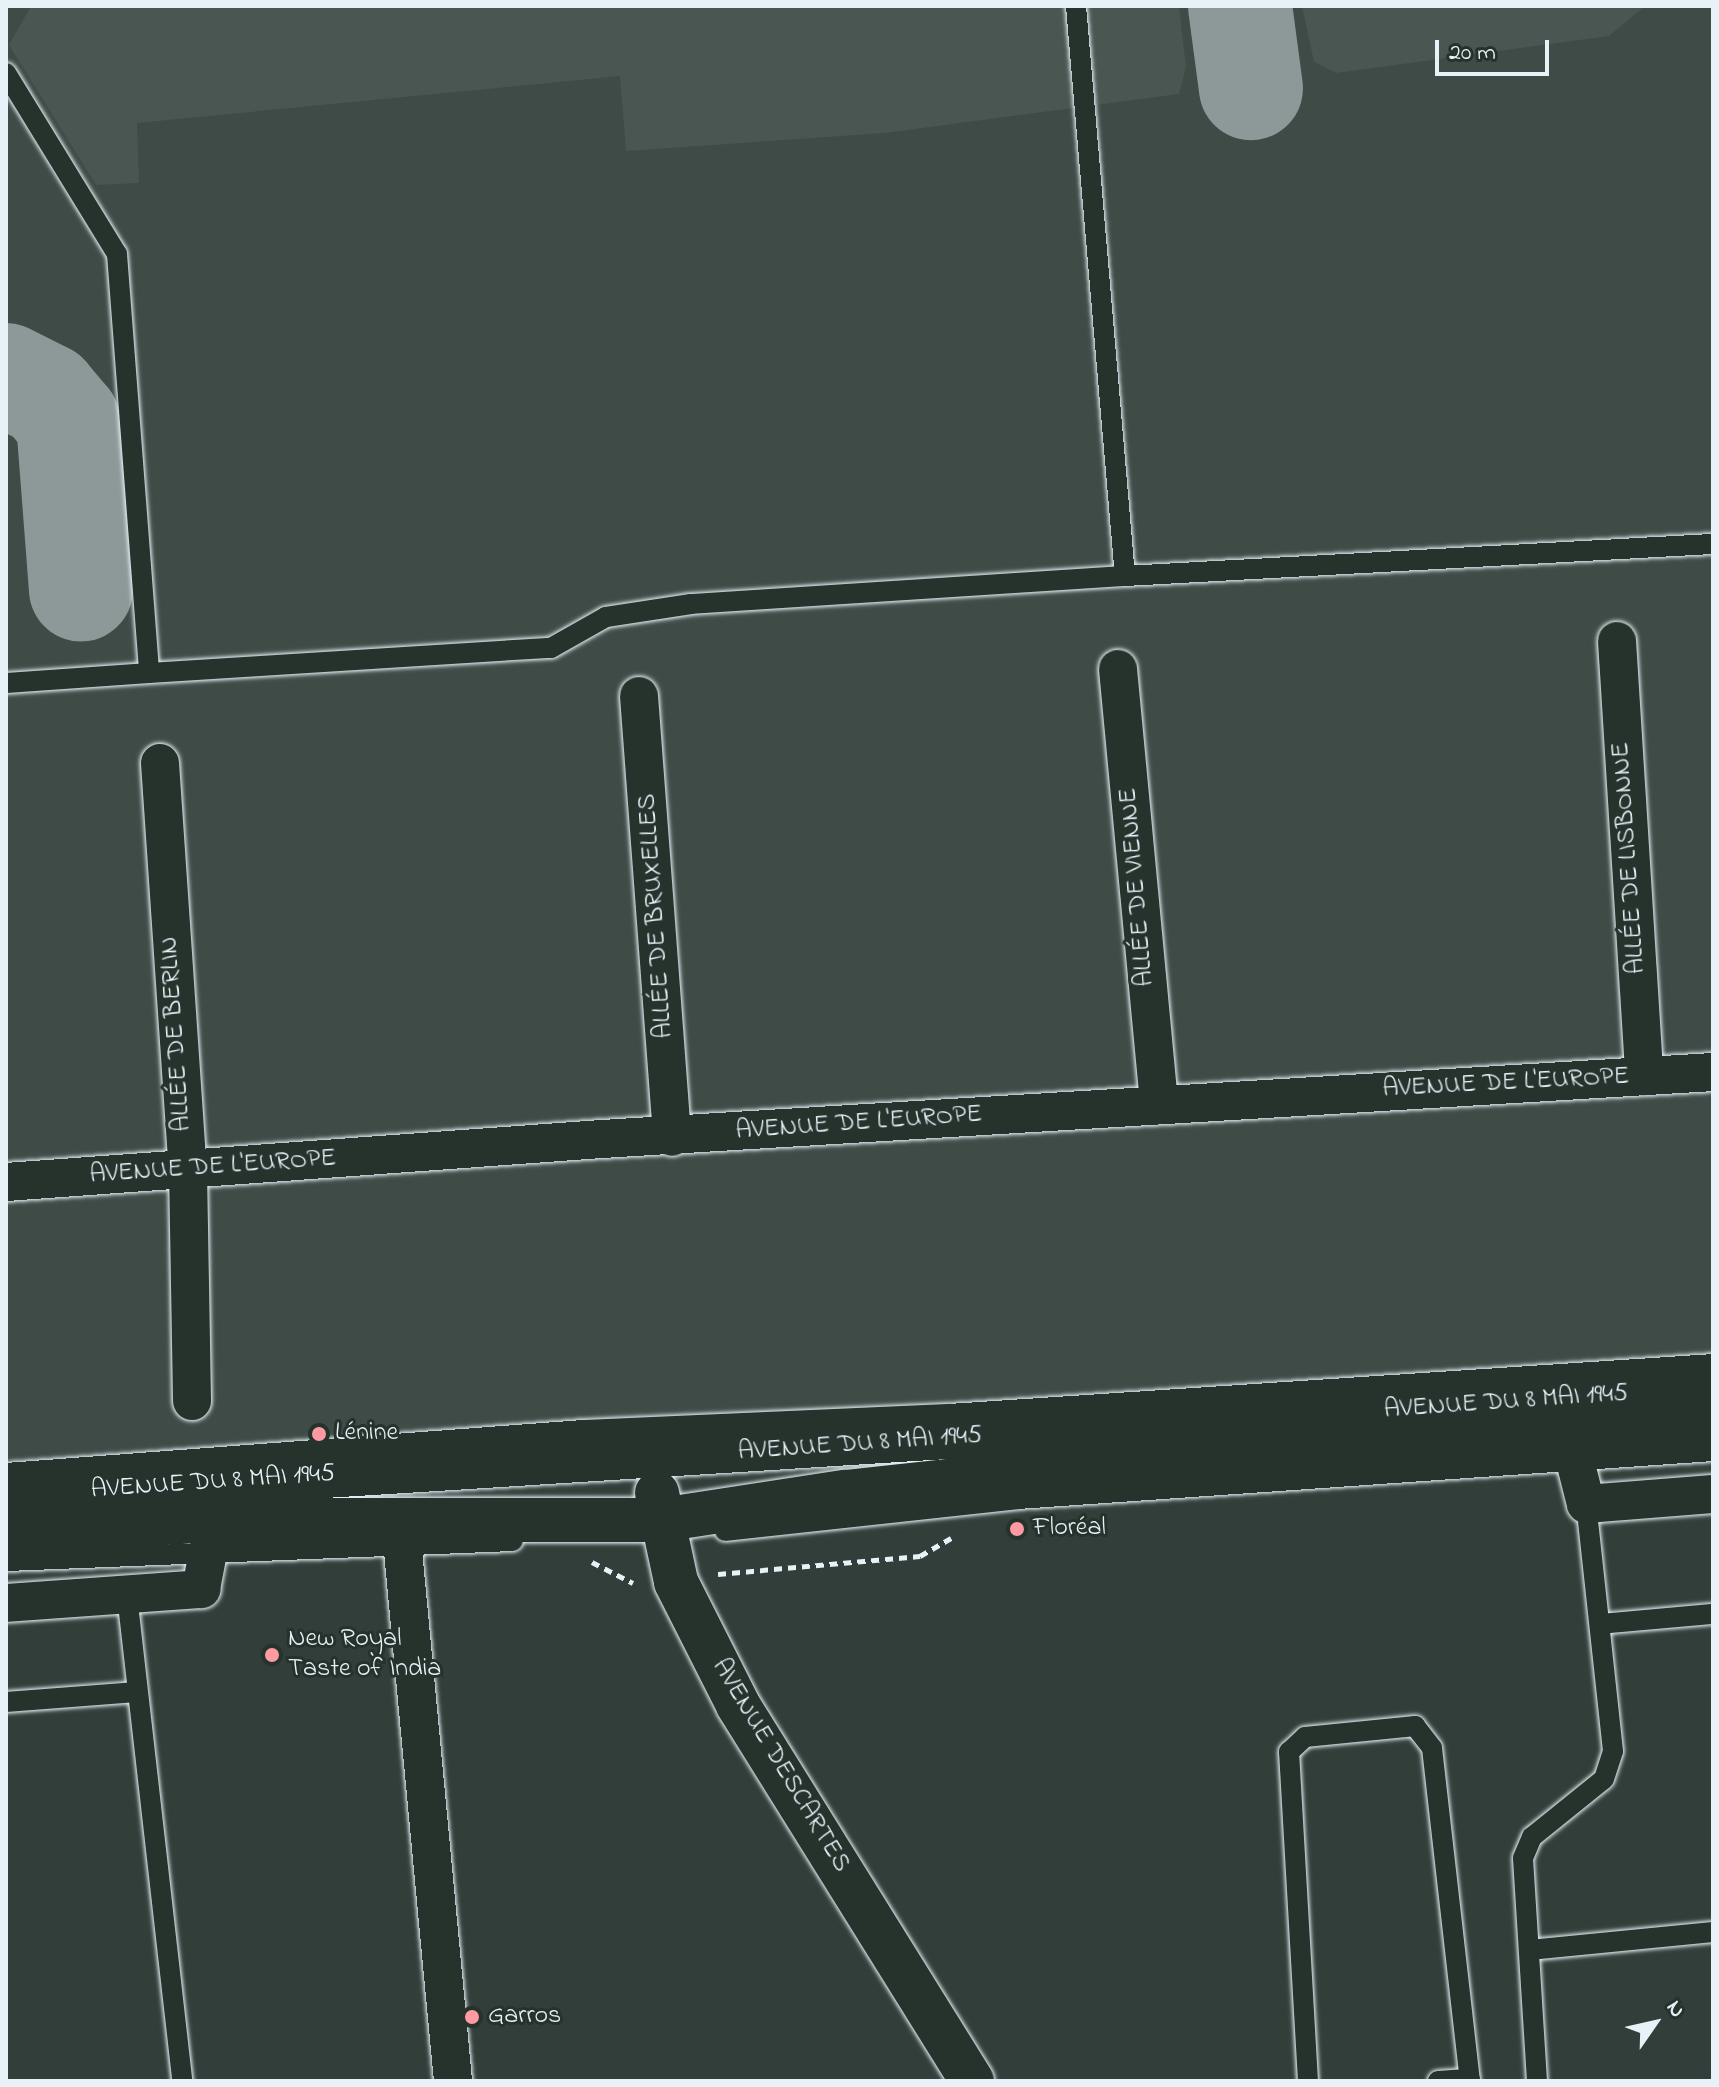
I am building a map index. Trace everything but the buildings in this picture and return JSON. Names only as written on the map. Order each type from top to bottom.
[{"type":"main road","name":"AVENUE DU 8 MAI 1945","points":[[6,1496],[649,1443],[1713,1389]]},
{"type":"main road","name":"AVENUE DU 8 MAI 1945","points":[[6,1534],[211,1535],[663,1528],[845,1492],[1010,1474],[1571,1447],[1713,1422]]},
{"type":"main road","name":"AVENUE DESCARTES","points":[[649,1443],[663,1528],[676,1582],[738,1705],[972,2081]]},
{"type":"street","name":"ALLÉE DE LISBONNE","points":[[1617,641],[1644,1076]]},
{"type":"street","name":"ALLÉE DE VIENNE","points":[[1118,669],[1159,1105]]},
{"type":"street","name":"ALLÉE DE BRUXELLES","points":[[639,696],[672,1137]]},
{"type":"street","name":"ALLÉE DE BERLIN","points":[[160,763],[188,1170],[192,1401]]},
{"type":"street","name":"AVENUE DE L'EUROPE","points":[[6,1182],[1159,1105],[1713,1072]]},
{"type":"street","points":[[1571,1447],[1586,1504],[1713,1494]]},
{"type":"street","points":[[401,1532],[453,2081]]},
{"type":"street","points":[[6,1603],[201,1589],[211,1535]]},
{"type":"lane","points":[[1076,6],[1125,576]]},
{"type":"lane","points":[[6,73],[117,254],[149,673]]},
{"type":"lane","points":[[6,683],[551,648],[606,617],[691,604],[1125,576],[1713,544]]},
{"type":"lane","points":[[6,1473],[649,1443],[949,1414],[1713,1364]]},
{"type":"lane","points":[[1571,1447],[1713,1451]]},
{"type":"lane","points":[[1537,2081],[1523,1858],[1532,1837],[1604,1779],[1613,1751],[1586,1504]]},
{"type":"lane","points":[[6,1561],[211,1535]]},
{"type":"lane","points":[[127,1595],[182,2081]]},
{"type":"lane","points":[[1600,1624],[1713,1614]]},
{"type":"lane","points":[[6,1702],[137,1692]]},
{"type":"lane","points":[[1308,2081],[1289,1752],[1305,1737],[1415,1726],[1432,1748],[1470,2080],[1438,2081]]},
{"type":"lane","points":[[1529,1950],[1713,1932]]},
{"type":"shaded area","points":[[6,6],[1713,6],[1713,1460],[6,1460]]},
{"type":"shaded area","points":[[31,6],[1179,6],[1186,67],[1179,94],[885,133],[626,151],[620,76],[137,123],[139,183],[96,185],[9,45]]},
{"type":"shaded area","points":[[1302,6],[1645,6],[1609,36],[1336,73],[1314,62]]},
{"type":"taxiway","points":[[1240,6],[1251,88]]},
{"type":"taxiway","points":[[6,375],[46,395],[68,421],[81,590]]},
{"type":"place","name":"Lénine","points":[[319,1434]]},
{"type":"place","name":"Floréal","points":[[1017,1529]]},
{"type":"place","name":"New Royal Taste of India","points":[[272,1655]]},
{"type":"place","name":"Garros","points":[[472,2017]]}]
